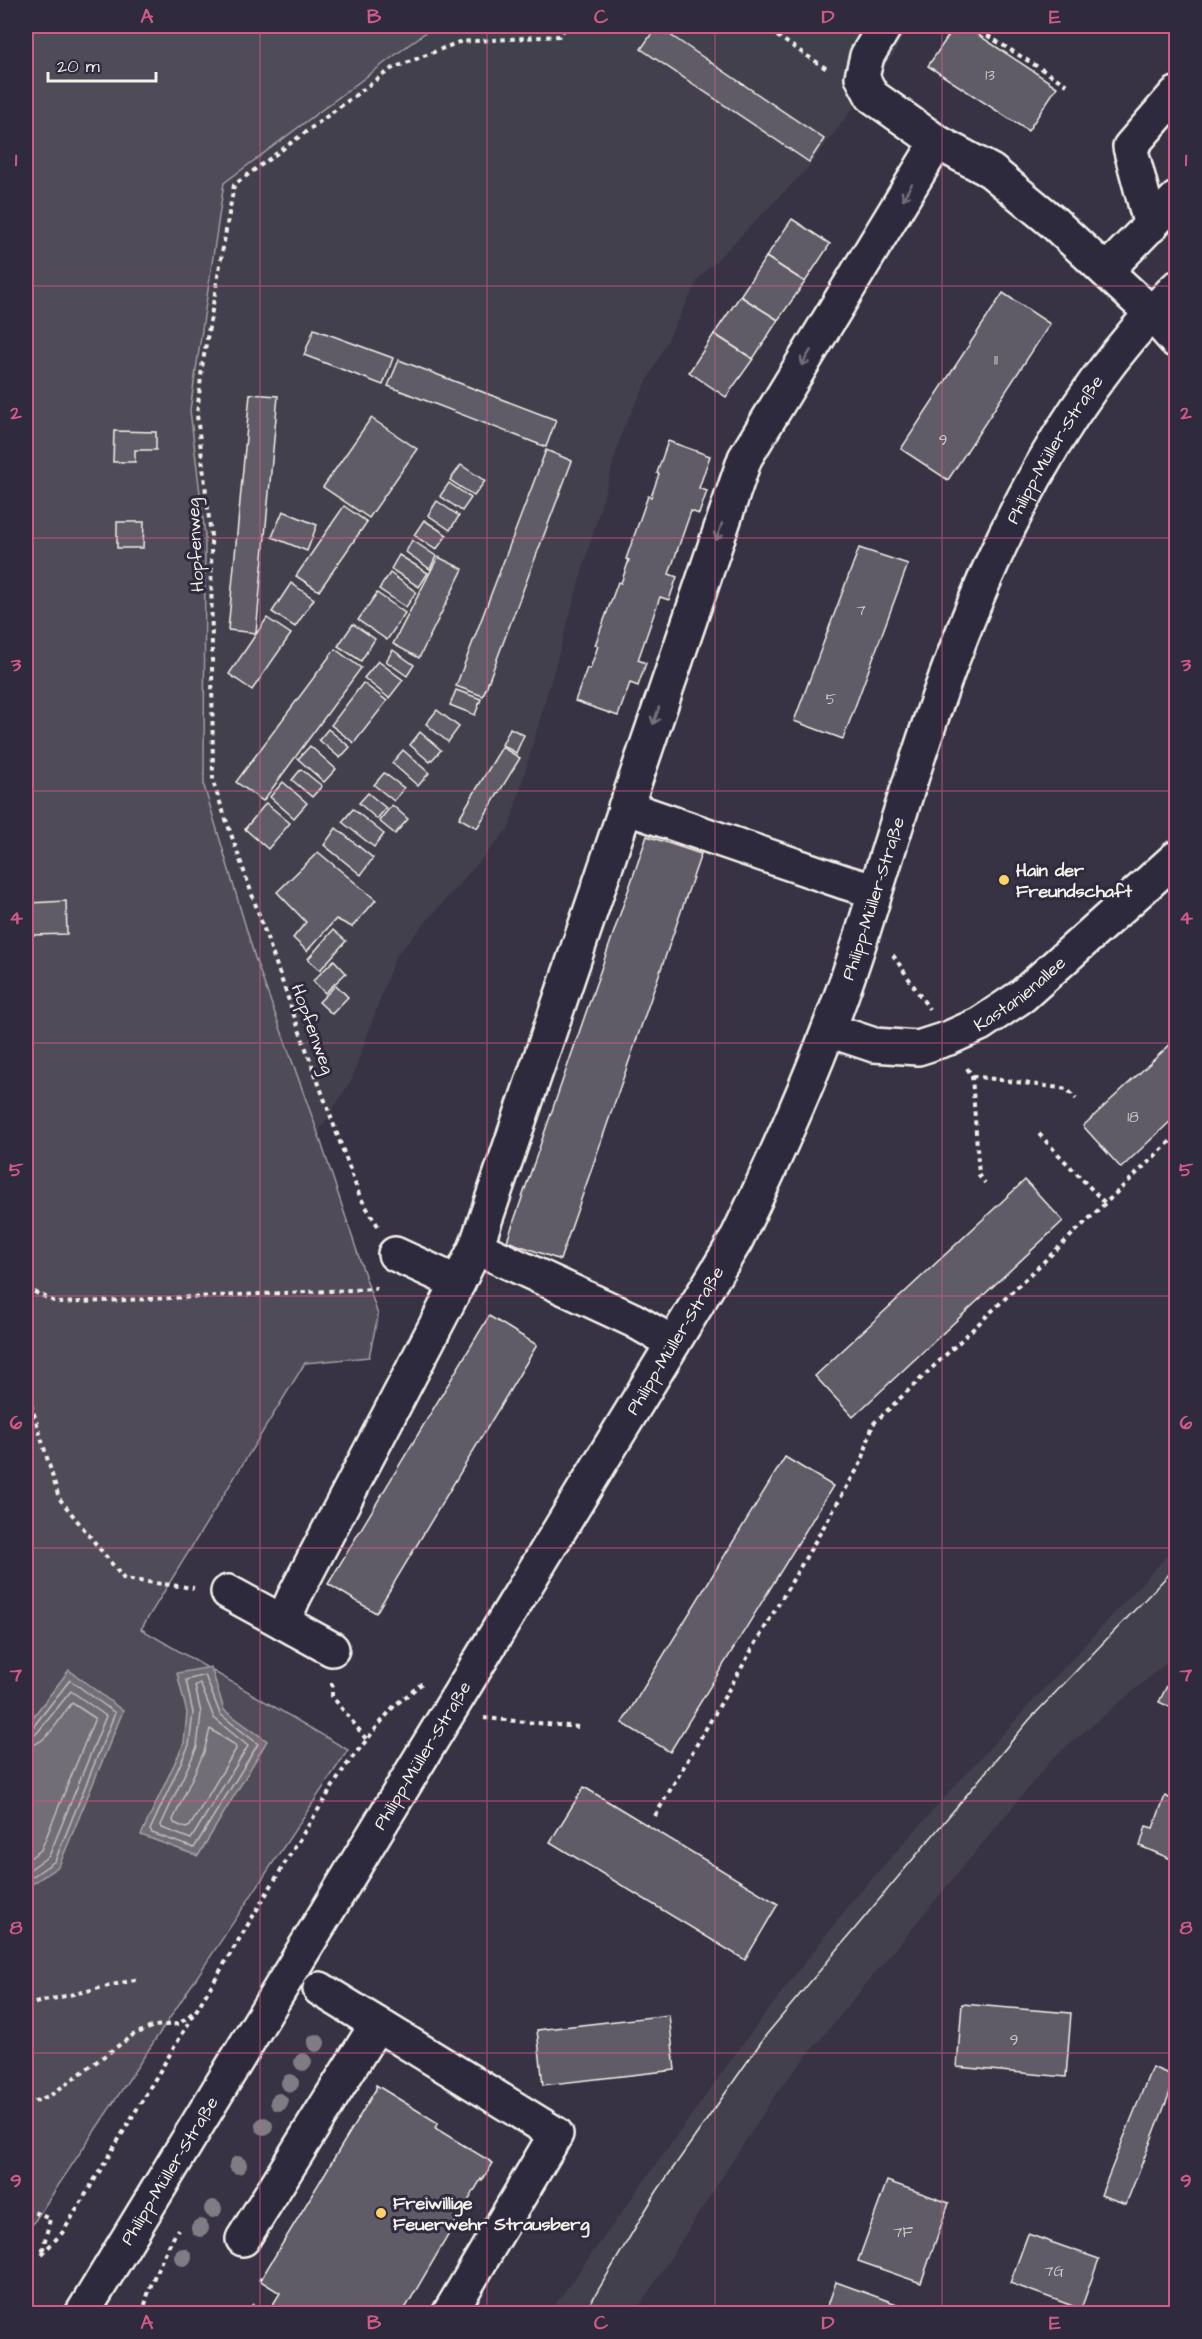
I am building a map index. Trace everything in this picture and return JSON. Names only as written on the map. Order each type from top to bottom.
[{"type":"main road","points":[[885,26],[867,56],[862,77],[872,96],[938,142],[991,171],[1053,222],[1151,313],[1176,340]]},
{"type":"main road","points":[[1151,226],[1130,147],[1176,94]]},
{"type":"main road","points":[[283,1622],[476,1247],[745,458],[938,142]]},
{"type":"main road","points":[[1106,271],[1176,199]]},
{"type":"main road","name":"Philipp-Müller-Straße","points":[[82,2313],[736,1240],[776,1157],[829,1030],[860,940],[928,723],[963,629],[1004,535],[1052,446],[1085,394],[1151,313],[1176,288]]},
{"type":"main road","points":[[625,807],[874,891]]},
{"type":"main road","name":"Kastanienallee","points":[[829,1030],[874,1045],[918,1048],[949,1038],[980,1024],[1022,996],[1176,858]]},
{"type":"main road","points":[[476,1247],[633,1320],[673,1343]]},
{"type":"main road","points":[[395,1254],[458,1284]]},
{"type":"main road","points":[[228,1592],[332,1649]]},
{"type":"main road","points":[[320,1989],[556,2134],[449,2313]]},
{"type":"main road","points":[[243,2239],[377,2024]]},
{"type":"path","name":"Hopfenweg","points":[[395,1254],[360,1197],[213,782],[211,536],[197,415],[202,367],[234,185],[391,69],[459,42],[560,36],[567,26]]},
{"type":"path","points":[[762,26],[816,60],[846,85],[862,77]]},
{"type":"path","points":[[972,26],[1067,86]]},
{"type":"path","points":[[860,940],[892,953],[972,1076],[979,1176],[986,1183]]},
{"type":"path","points":[[972,1076],[1067,1089],[1076,1099]]},
{"type":"path","points":[[1039,1134],[1105,1203]]},
{"type":"path","points":[[656,1816],[862,1461],[873,1424],[1176,1136]]},
{"type":"path","points":[[26,1288],[58,1303],[375,1289],[395,1254]]},
{"type":"path","points":[[26,1387],[59,1498],[124,1578],[228,1592]]},
{"type":"path","points":[[332,1649],[332,1696],[367,1740]]},
{"type":"path","points":[[26,2209],[51,2219],[42,2254],[63,2232],[345,1767],[394,1706],[428,1678]]},
{"type":"path","points":[[483,1718],[579,1727]]},
{"type":"path","points":[[26,2005],[139,1979]]},
{"type":"path","points":[[26,2105],[51,2094],[133,2035],[154,2026],[179,2024],[199,2008]]},
{"type":"shaded area","points":[[26,26],[434,26],[224,183],[190,410],[205,535],[204,786],[255,958],[318,1133],[378,1315],[369,1357],[305,1363],[141,1629],[348,1750],[26,2234]]},
{"type":"shaded area","points":[[434,26],[908,26],[894,54],[807,169],[699,278],[623,429],[509,828],[395,957],[352,1079],[318,1133],[255,958],[204,786],[205,535],[190,410],[224,183]]},
{"type":"shaded area","points":[[1176,1546],[1176,1655],[1053,1758],[777,2092],[635,2313],[549,2313],[752,2031],[853,1900]]},
{"type":"water","points":[[211,1667],[224,1710],[267,1741],[198,1856],[141,1835],[184,1743],[187,1713],[177,1673]]},
{"type":"water","points":[[69,1670],[123,1711],[59,1866],[26,1888],[26,1726]]},
{"type":"building","points":[[657,26],[824,139],[809,162],[641,49]]},
{"type":"building","points":[[955,26],[965,26],[1057,87],[1028,131],[928,66]]},
{"type":"building","points":[[792,219],[830,244],[805,282],[766,257]]},
{"type":"building","points":[[766,257],[805,282],[778,320],[740,296]]},
{"type":"building","points":[[1003,293],[1050,324],[948,480],[901,449]]},
{"type":"building","points":[[740,296],[778,320],[753,359],[714,334]]},
{"type":"building","points":[[314,329],[393,358],[383,385],[304,355]]},
{"type":"building","points":[[714,334],[753,359],[726,397],[689,372]]},
{"type":"building","points":[[399,360],[556,420],[546,447],[388,386]]},
{"type":"building","points":[[250,394],[278,396],[256,633],[228,630]]},
{"type":"building","points":[[371,418],[417,449],[369,518],[323,487]]},
{"type":"building","points":[[114,431],[156,432],[156,450],[135,450],[135,462],[113,462]]},
{"type":"building","points":[[668,441],[710,456],[699,488],[707,491],[699,514],[691,511],[669,574],[677,577],[669,600],[660,597],[638,660],[646,663],[638,686],[630,683],[618,716],[575,701],[587,668],[590,669],[598,646],[595,645],[618,582],[621,583],[629,560],[626,559],[648,496],[651,497]]},
{"type":"building","points":[[546,450],[572,461],[483,696],[456,686]]},
{"type":"building","points":[[461,465],[485,481],[474,496],[450,480]]},
{"type":"building","points":[[449,483],[471,498],[462,511],[440,496]]},
{"type":"building","points":[[437,501],[459,516],[450,530],[428,515]]},
{"type":"building","points":[[344,506],[367,522],[319,591],[296,576]]},
{"type":"building","points":[[283,511],[317,525],[307,551],[272,537]]},
{"type":"building","points":[[424,520],[447,535],[436,550],[414,535]]},
{"type":"building","points":[[117,522],[144,522],[143,548],[117,548]]},
{"type":"building","points":[[412,540],[436,556],[430,569],[406,552]]},
{"type":"building","points":[[859,548],[908,564],[843,739],[794,721]]},
{"type":"building","points":[[399,555],[428,573],[419,587],[391,569]]},
{"type":"building","points":[[438,557],[463,569],[419,658],[393,644]]},
{"type":"building","points":[[390,573],[416,592],[406,607],[379,589]]},
{"type":"building","points":[[291,583],[314,599],[295,627],[272,612]]},
{"type":"building","points":[[377,593],[405,613],[387,640],[358,620]]},
{"type":"building","points":[[267,618],[291,634],[252,690],[229,674]]},
{"type":"building","points":[[353,624],[375,639],[361,661],[338,646]]},
{"type":"building","points":[[335,649],[361,668],[263,801],[236,782]]},
{"type":"building","points":[[393,650],[414,665],[407,676],[386,661]]},
{"type":"building","points":[[378,661],[403,680],[389,698],[364,678]]},
{"type":"building","points":[[363,683],[387,701],[354,743],[331,725]]},
{"type":"building","points":[[456,690],[481,699],[475,715],[450,705]]},
{"type":"building","points":[[437,710],[459,727],[448,742],[426,724]]},
{"type":"building","points":[[510,728],[524,735],[516,753],[502,745]]},
{"type":"building","points":[[328,729],[350,747],[340,758],[319,740]]},
{"type":"building","points":[[420,732],[441,750],[430,762],[410,745]]},
{"type":"building","points":[[310,746],[336,769],[324,782],[298,759]]},
{"type":"building","points":[[502,747],[520,758],[477,828],[459,818]]},
{"type":"building","points":[[403,750],[429,773],[418,786],[392,763]]},
{"type":"building","points":[[301,769],[322,786],[312,797],[292,780]]},
{"type":"building","points":[[384,773],[404,788],[394,801],[374,785]]},
{"type":"building","points":[[283,782],[307,803],[294,818],[270,797]]},
{"type":"building","points":[[368,793],[386,808],[377,819],[359,803]]},
{"type":"building","points":[[266,803],[290,823],[268,849],[245,829]]},
{"type":"building","points":[[392,805],[408,819],[395,834],[379,821]]},
{"type":"building","points":[[353,809],[384,834],[374,847],[342,822]]},
{"type":"building","points":[[336,828],[373,858],[361,875],[324,845]]},
{"type":"building","points":[[647,836],[701,854],[560,1260],[507,1241]]},
{"type":"building","points":[[318,852],[376,900],[352,927],[336,919],[307,951],[293,938],[306,922],[277,892]]},
{"type":"building","points":[[66,901],[67,934],[32,935],[30,903]]},
{"type":"building","points":[[333,930],[346,941],[320,970],[308,959]]},
{"type":"building","points":[[334,960],[346,973],[325,993],[313,981]]},
{"type":"building","points":[[336,985],[348,997],[332,1014],[319,1002]]},
{"type":"building","points":[[1176,1039],[1176,1116],[1121,1168],[1083,1126]]},
{"type":"building","points":[[1025,1180],[1063,1221],[853,1417],[815,1376]]},
{"type":"building","points":[[489,1316],[537,1345],[376,1613],[328,1584]]},
{"type":"building","points":[[785,1457],[833,1486],[670,1752],[622,1723]]},
{"type":"building","points":[[1176,1671],[1176,1710],[1159,1702]]},
{"type":"building","points":[[584,1787],[778,1904],[745,1960],[550,1842]]},
{"type":"building","points":[[1165,1796],[1176,1801],[1176,1861],[1140,1846],[1146,1826],[1153,1828]]},
{"type":"building","points":[[962,2004],[1071,2013],[1066,2077],[957,2067]]},
{"type":"building","points":[[669,2015],[675,2070],[543,2085],[537,2030]]},
{"type":"building","points":[[1152,2067],[1176,2077],[1126,2204],[1101,2195]]},
{"type":"building","name":"Freiwillige Feuerwehr Strausberg","points":[[376,2085],[438,2123],[435,2128],[493,2163],[482,2181],[481,2179],[402,2314],[267,2314],[280,2293],[259,2280],[376,2089]]},
{"type":"building","points":[[887,2181],[949,2203],[921,2283],[858,2261]]},
{"type":"building","points":[[1028,2234],[1099,2259],[1081,2309],[1010,2283]]},
{"type":"building","points":[[836,2282],[905,2307],[903,2314],[825,2314]]},
{"type":"building","points":[[253,2304],[265,2314],[244,2314]]},
{"type":"tram line","points":[[584,2314],[657,2191],[766,2035],[1030,1719],[1176,1567]]},
{"type":"place","name":"Hain der Freundschaft","points":[[1004,880]]},
{"type":"place","name":"Freiwillige Feuerwehr Strausberg","points":[[381,2213]]}]
